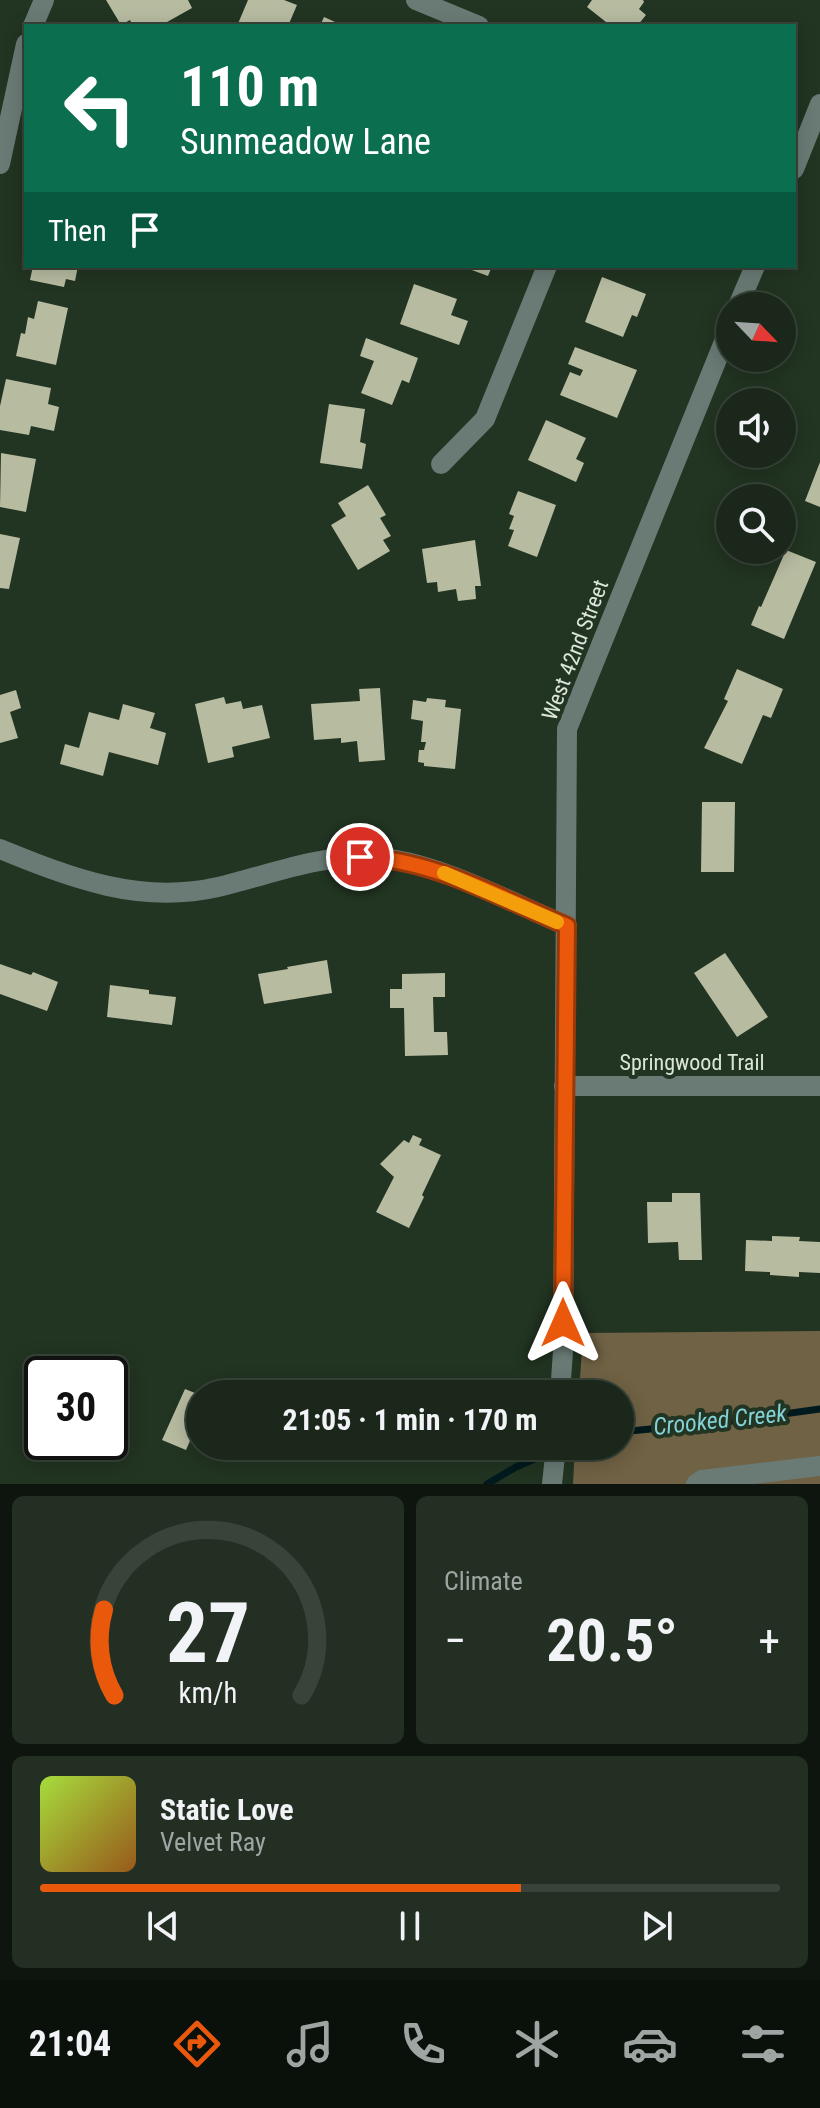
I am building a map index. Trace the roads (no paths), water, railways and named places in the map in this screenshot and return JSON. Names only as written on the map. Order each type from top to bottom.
[{"type":"street","points":[[34,24],[44,0]]},
{"type":"street","points":[[416,0],[474,24]]},
{"type":"street","points":[[0,164],[24,53]]},
{"type":"street","points":[[796,164],[820,104]]},
{"type":"street","points":[[441,464],[485,419],[546,268]]},
{"type":"street","points":[[744,292],[754,268]]},
{"type":"street","name":"West 42nd Street","points":[[561,1380],[567,729],[716,362]]},
{"type":"street","points":[[0,849],[101,886],[166,893],[220,886],[314,861],[383,858],[428,867],[567,926]]},
{"type":"street","name":"Springwood Trail","points":[[564,1086],[820,1086]]},
{"type":"street","points":[[552,1484],[555,1460]]},
{"type":"street","points":[[696,1484],[702,1480],[820,1466]]},
{"type":"waterway","name":"Crooked Creek","points":[[634,1431],[820,1409]]},
{"type":"waterway","name":"Crooked Creek","points":[[487,1484],[532,1460]]}]
